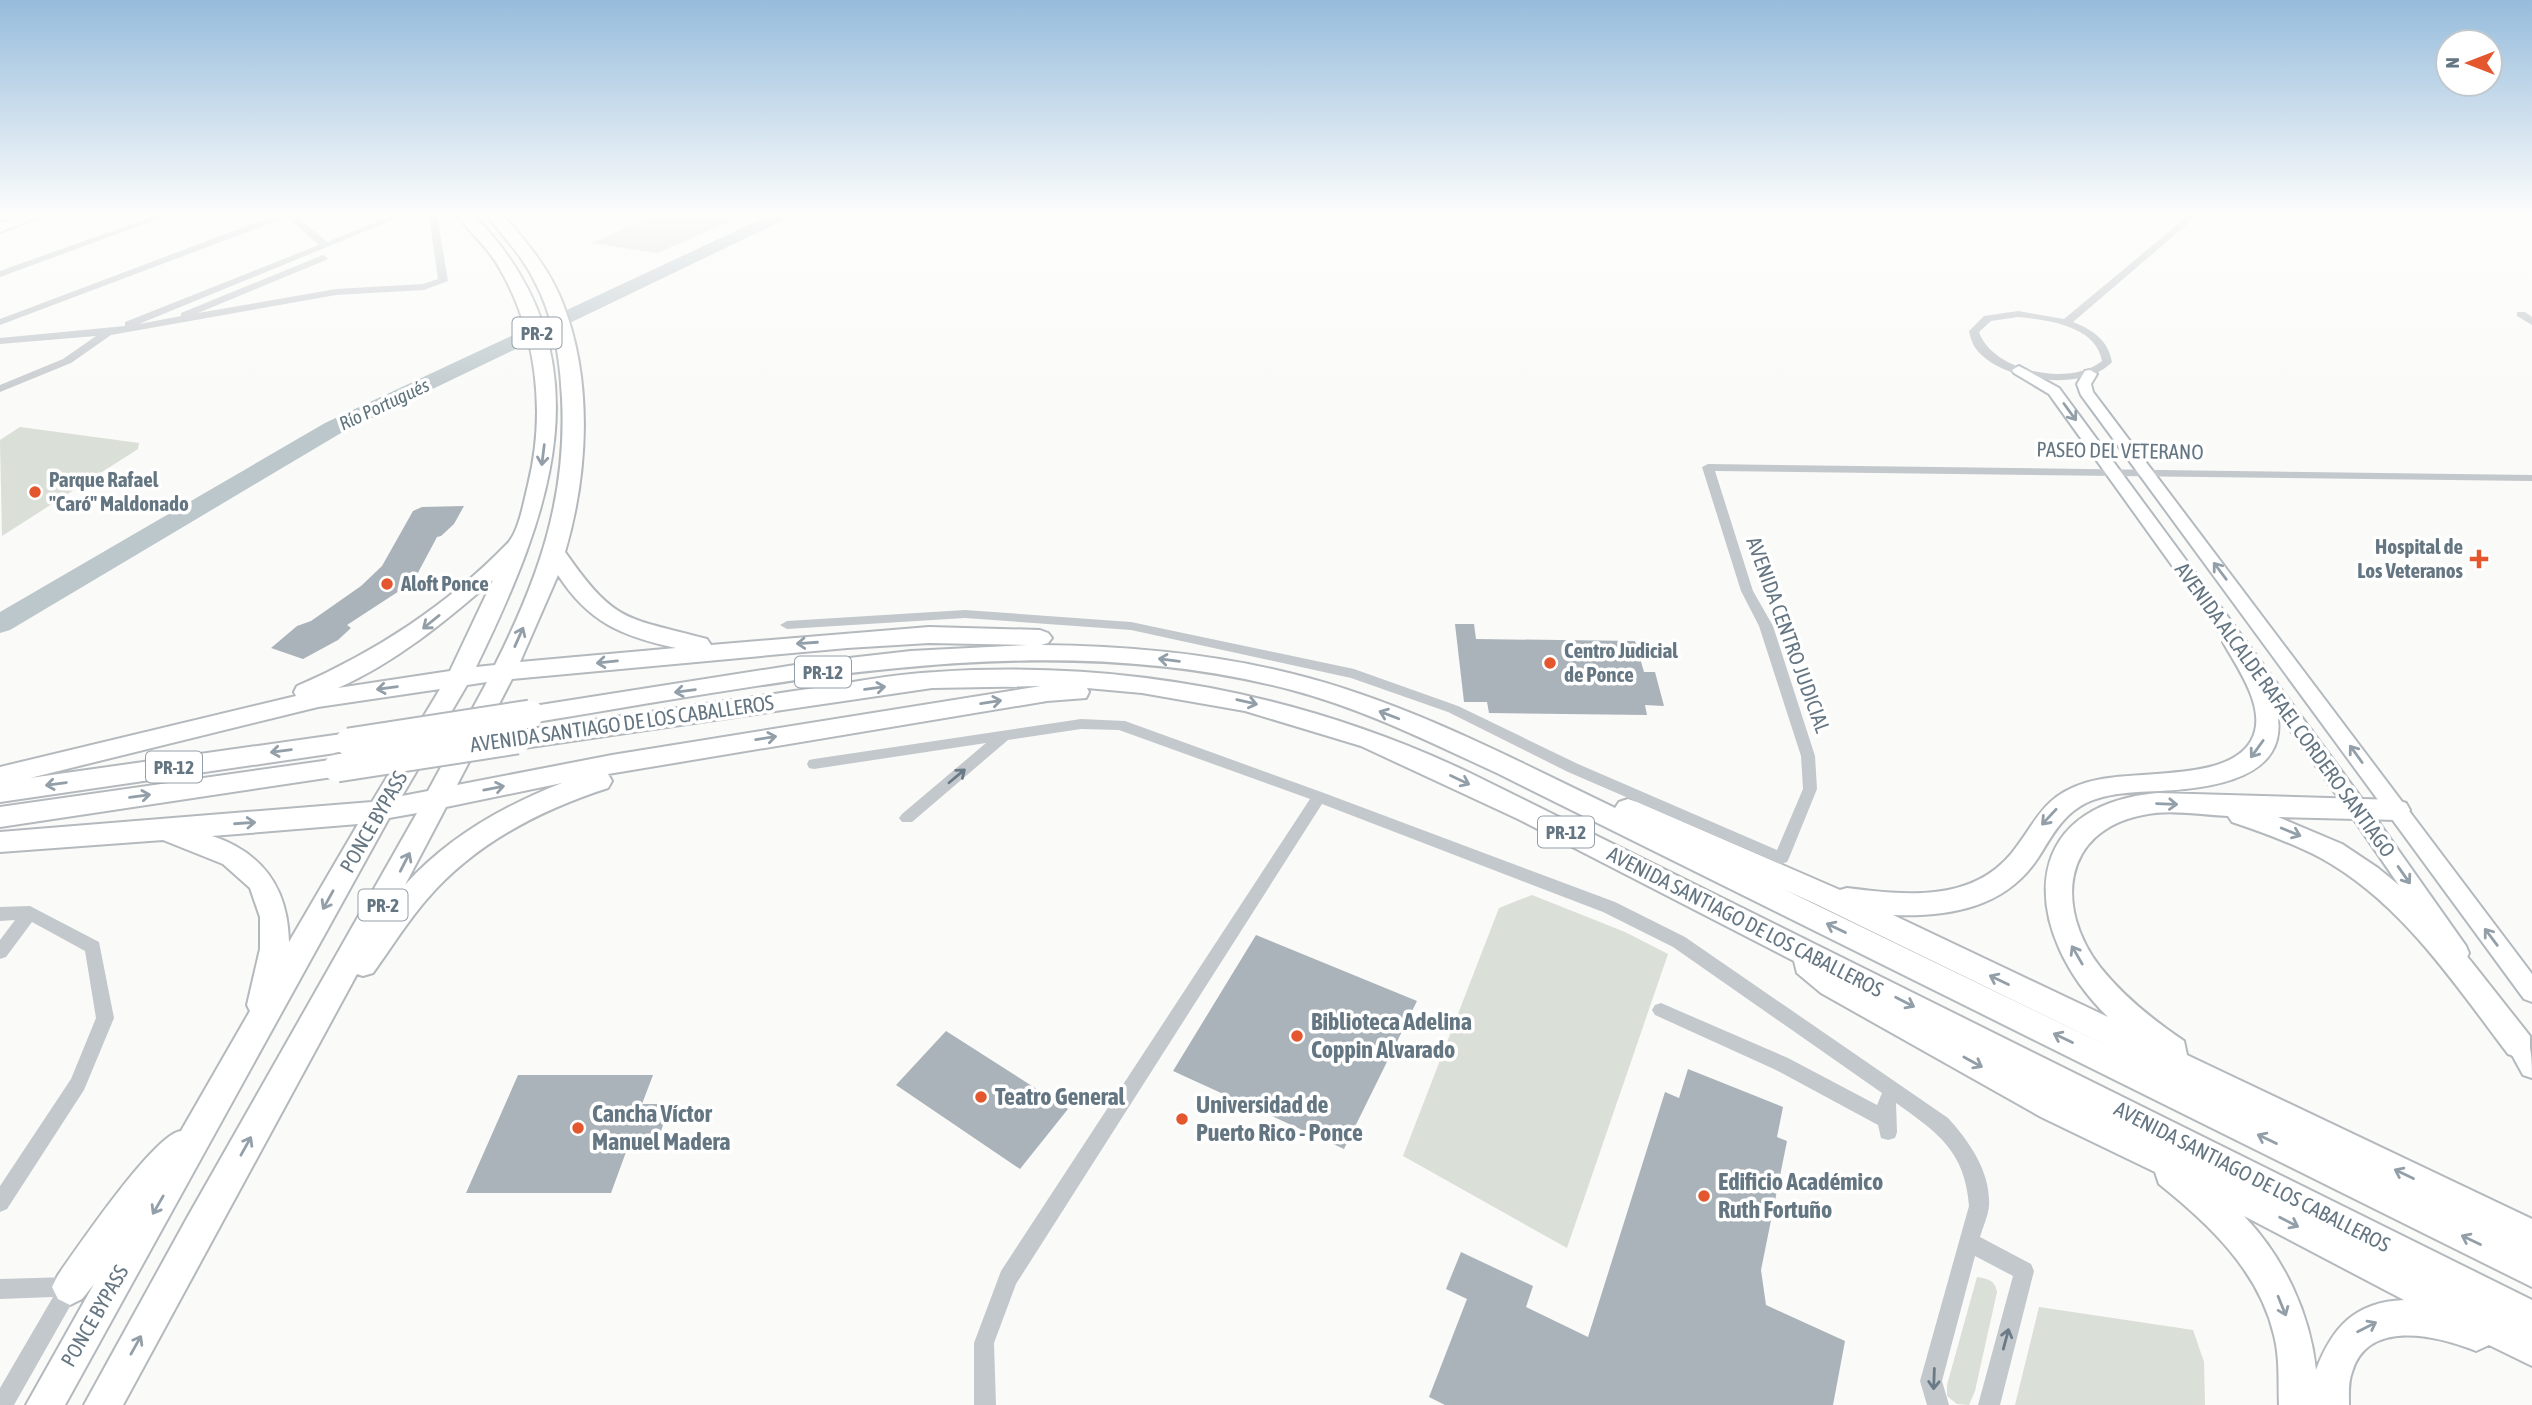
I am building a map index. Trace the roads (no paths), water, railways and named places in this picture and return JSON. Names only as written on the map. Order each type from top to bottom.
[{"type":"highway","name":"PONCE BYPASS","points":[[45,1405],[380,810],[459,678],[519,545],[543,461],[546,387],[534,321],[515,281]]},
{"type":"highway","name":"PONCE BYPASS","points":[[103,1405],[388,896],[503,672],[554,553],[567,503],[574,454],[571,373],[561,320],[545,281]]},
{"type":"highway","points":[[219,723],[314,688],[388,651],[457,601],[519,545]]},
{"type":"highway","points":[[554,553],[585,598],[607,615],[664,638],[723,650]]},
{"type":"highway","points":[[0,776],[351,693],[503,672],[723,650],[929,635],[1043,638],[1118,655]]},
{"type":"highway","points":[[1826,896],[1915,905],[1981,892],[2010,873],[2039,827],[2061,805],[2074,798],[2127,782],[2216,774],[2250,758],[2266,734],[2268,708],[2235,642]]},
{"type":"highway","name":"AVENIDA SANTIAGO DE LOS CABALLEROS","points":[[0,792],[934,658],[1059,653],[1118,655],[1249,672],[1334,694],[1417,726],[1563,793],[2532,1270]]},
{"type":"highway","name":"AVENIDA SANTIAGO DE LOS CABALLEROS","points":[[0,817],[932,680],[990,676],[1108,679],[1214,695],[1302,717],[1404,754],[1772,935],[2532,1319]]},
{"type":"highway","points":[[0,842],[380,810],[722,746],[1047,693],[1214,695]]},
{"type":"highway","points":[[309,1033],[424,883],[485,831],[544,800],[576,788],[722,746]]},
{"type":"highway","points":[[1563,793],[1614,803],[1826,896],[2532,1236]]},
{"type":"highway","points":[[2216,1084],[2111,1001],[2070,942],[2061,919],[2056,890],[2063,855],[2075,836],[2091,823],[2140,805],[2397,810]]},
{"type":"highway","points":[[2203,805],[2289,831],[2318,844],[2362,870],[2417,917],[2526,1056]]},
{"type":"highway","points":[[153,830],[198,841],[233,855],[256,874],[266,887],[275,943],[258,1028]]},
{"type":"highway","points":[[1772,935],[1831,984],[2139,1151],[2189,1170],[2532,1348]]},
{"type":"highway","points":[[70,1287],[143,1187],[209,1115]]},
{"type":"highway","points":[[2139,1151],[2209,1203],[2229,1222],[2258,1258],[2288,1320],[2297,1368],[2298,1405]]},
{"type":"highway","points":[[2330,1405],[2333,1370],[2345,1344],[2354,1335],[2377,1322],[2409,1317],[2448,1322],[2532,1357]]},
{"type":"street","points":[[0,322],[110,281]]},
{"type":"street","points":[[0,389],[67,361],[108,332],[236,281]]},
{"type":"street","points":[[158,325],[267,281]]},
{"type":"street","points":[[0,341],[108,332],[336,292],[424,287],[443,281]]},
{"type":"street","points":[[2066,323],[2116,281]]},
{"type":"street","points":[[2006,314],[2042,316],[2066,323],[2095,338],[2105,350],[2107,362],[2090,374],[2057,377],[2019,370],[1996,360],[1981,348],[1974,336],[1976,326],[1988,318],[2006,314]]},
{"type":"street","points":[[2521,314],[2532,323]]},
{"type":"street","name":"AVENIDA ALCALDE RAFAEL CORDERO SANTIAGO","points":[[2019,370],[2054,391],[2358,809],[2526,1056]]},
{"type":"street","name":"AVENIDA ALCALDE RAFAEL CORDERO SANTIAGO","points":[[2090,374],[2084,384],[2086,392],[2532,992]]},
{"type":"street","name":"PASEO DEL VETERANO","points":[[1708,467],[2144,470],[2532,478]]},
{"type":"street","name":"AVENIDA CENTRO JUDICIAL","points":[[788,625],[965,614],[1131,626],[1354,674],[1453,709],[1573,768],[1781,858],[1810,789],[1808,755],[1766,626],[1747,591],[1708,467]]},
{"type":"street","points":[[814,764],[1081,724],[1121,725],[1609,907],[1679,942],[1941,1124],[1963,1146],[1977,1178],[1979,1206],[1931,1381],[1938,1405]]},
{"type":"street","points":[[907,818],[1007,734]]},
{"type":"street","points":[[985,1405],[984,1343],[1008,1278],[1319,797]]},
{"type":"street","points":[[0,952],[30,913]]},
{"type":"street","points":[[0,914],[30,913],[93,947],[105,1018],[78,1084],[0,1203]]},
{"type":"street","points":[[1661,1010],[1782,1064],[1887,1126],[1886,1104],[1893,1091]]},
{"type":"street","points":[[1969,1242],[2024,1271],[1989,1405]]},
{"type":"street","points":[[0,1289],[70,1287]]},
{"type":"street","points":[[2,1405],[70,1287]]},
{"type":"waterway","name":"Río Portugués","points":[[0,624],[333,428],[646,281]]},
{"type":"place","name":"Parque Rafael \"Caró\" Maldonado","points":[[35,492]]},
{"type":"place","name":"Hospital de Los Veteranos","points":[[2479,559]]},
{"type":"place","name":"Aloft Ponce","points":[[387,584]]},
{"type":"place","name":"Centro Judicial de Ponce","points":[[1550,663]]},
{"type":"place","name":"Biblioteca Adelina Coppin Alvarado","points":[[1297,1036]]},
{"type":"place","name":"Teatro General","points":[[981,1097]]},
{"type":"place","name":"Universidad de Puerto Rico - Ponce","points":[[1182,1119]]},
{"type":"place","name":"Cancha Víctor Manuel Madera","points":[[578,1128]]},
{"type":"place","name":"Edificio Académico Ruth Fortuño","points":[[1704,1196]]}]
